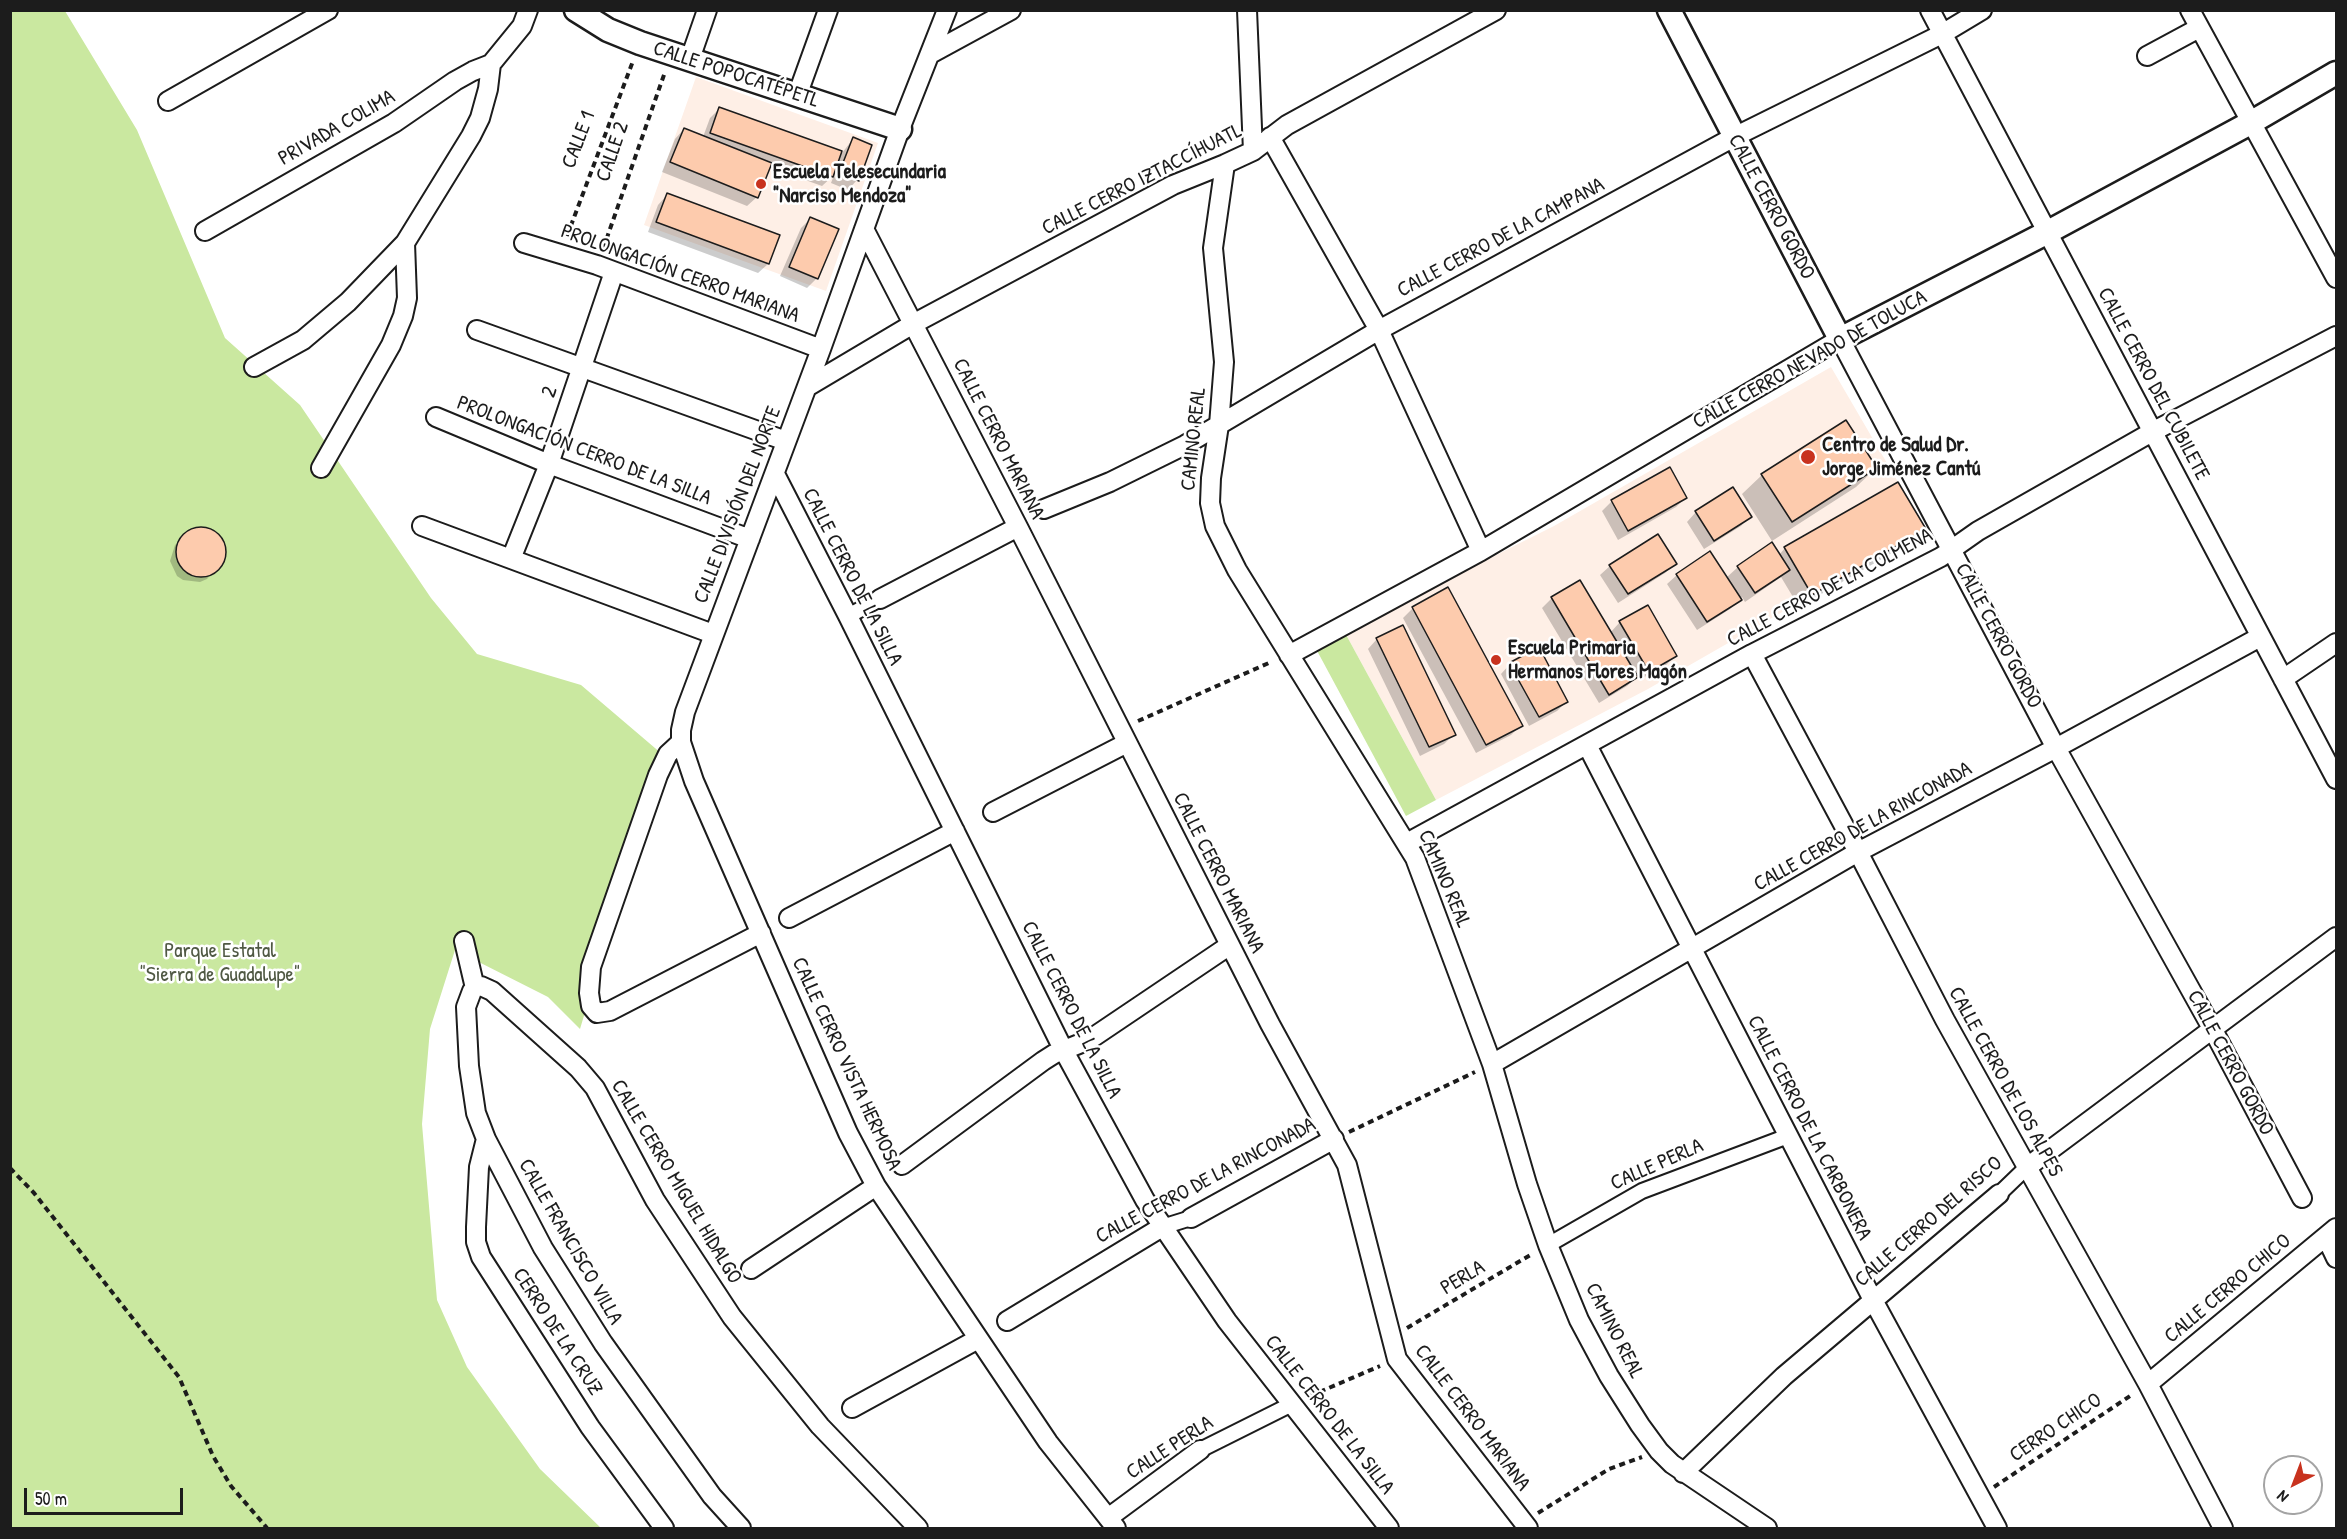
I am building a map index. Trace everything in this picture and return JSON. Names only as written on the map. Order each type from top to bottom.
[{"type":"street","points":[[168,101],[328,10]]},
{"type":"street","points":[[681,57],[707,10]]},
{"type":"street","points":[[796,96],[828,10]]},
{"type":"street","name":"CALLE DIVISIÓN DEL NORTE","points":[[681,742],[685,712],[713,634],[821,350],[900,129],[932,53],[947,10]]},
{"type":"street","points":[[932,53],[1011,10]]},
{"type":"street","points":[[1247,10],[1253,151]]},
{"type":"street","name":"CALLE CERRO IZTACCÍHUATL","points":[[807,387],[913,324],[1173,185],[1253,151],[1287,125],[1496,10]]},
{"type":"street","name":"CALLE CERRO GORDO","points":[[1669,10],[2056,748],[2213,1030],[2302,1198]]},
{"type":"street","name":"CALLE CERRO DEL CUBILETE","points":[[1930,10],[2337,779]]},
{"type":"street","name":"CALLE CERRO DE LA CAMPANA","points":[[1044,509],[1110,482],[1219,425],[1379,330],[1734,137],[1942,34],[1982,10]]},
{"type":"street","points":[[2190,10],[2337,278]]},
{"type":"street","points":[[254,367],[303,340],[348,302],[405,243],[480,118],[488,89],[491,64],[522,26],[528,11]]},
{"type":"street","name":"CALLE POPOCATÉPETL","points":[[582,12],[608,30],[640,43],[900,129]]},
{"type":"street","points":[[2147,56],[2199,28]]},
{"type":"street","name":"PRIVADA COLIMA","points":[[205,231],[394,123],[473,70],[491,64]]},
{"type":"street","name":"CALLE CERRO NEVADO DE TOLUCA","points":[[1289,655],[1481,551],[1840,339],[2048,232],[2252,122],[2337,73]]},
{"type":"street","points":[[1270,137],[1379,330],[1481,551]]},
{"type":"street","name":"CAMINO REAL","points":[[1225,164],[1213,248],[1224,362],[1209,503],[1215,526],[1237,570],[1407,843],[1424,880],[1492,1064],[1527,1184],[1548,1245],[1579,1320],[1609,1376],[1659,1450],[1683,1473],[1767,1528]]},
{"type":"street","name":"CALLE CERRO MARIANA","points":[[864,229],[1270,1024],[1347,1165],[1397,1359],[1525,1526]]},
{"type":"street","points":[[321,468],[391,345],[404,316],[407,287],[405,243]]},
{"type":"street","name":"PROLONGACIÓN CERRO MARIANA","points":[[524,243],[605,269],[821,350]]},
{"type":"street","name":"2","points":[[511,559],[549,464],[582,368],[605,269]]},
{"type":"street","points":[[477,330],[786,441]]},
{"type":"street","name":"CALLE CERRO DE LA COLMENA","points":[[1407,843],[1752,654],[1927,565],[1978,531],[2152,432],[2337,336]]},
{"type":"street","name":"PROLONGACIÓN CERRO DE LA SILLA","points":[[436,417],[549,464],[750,538]]},
{"type":"street","name":"CALLE CERRO DE LA SILLA","points":[[775,474],[1065,1051],[1162,1227],[1227,1321],[1389,1528]]},
{"type":"street","points":[[422,526],[713,634]]},
{"type":"street","points":[[848,616],[1018,527]]},
{"type":"street","name":"CALLE CERRO DE LA RINCONADA","points":[[1492,1064],[1858,852],[2260,637]]},
{"type":"street","points":[[2283,679],[2337,643]]},
{"type":"street","name":"CALLE CERRO DE LOS ALPES","points":[[1752,654],[1945,1020],[2148,1384],[2223,1528]]},
{"type":"street","points":[[681,742],[668,754],[658,775],[591,967],[589,993],[591,1006],[597,1014],[610,1011],[761,933]]},
{"type":"street","name":"CALLE CERRO VISTA HERMOSA","points":[[681,742],[694,781],[848,1133],[876,1186],[1048,1442],[1112,1523]]},
{"type":"street","points":[[993,812],[1126,743]]},
{"type":"street","name":"CALLE CERRO DE LA CARBONERA","points":[[1587,745],[1873,1300],[1997,1528]]},
{"type":"street","points":[[789,918],[955,831]]},
{"type":"street","name":"CALLE CERRO DEL RISCO","points":[[1683,1473],[1784,1376],[1999,1194],[2026,1168],[2337,938]]},
{"type":"street","points":[[464,941],[475,988]]},
{"type":"street","points":[[902,1165],[1043,1061],[1089,1040],[1230,945]]},
{"type":"street","name":"CALLE CERRO MIGUEL HIDALGO","points":[[475,988],[481,986],[492,991],[578,1068],[595,1089],[655,1200],[732,1317],[820,1426],[918,1528]]},
{"type":"street","name":"CALLE FRANCISCO VILLA","points":[[475,988],[466,1006],[469,1066],[476,1113],[486,1139],[543,1248],[603,1343],[712,1497],[741,1528]]},
{"type":"street","name":"CALLE PERLA","points":[[1548,1245],[1642,1191],[1788,1136]]},
{"type":"street","name":"CALLE CERRO DE LA RINCONADA","points":[[1007,1321],[1162,1227],[1191,1218],[1334,1138]]},
{"type":"street","name":"CERRO DE LA CRUZ","points":[[486,1139],[479,1167],[476,1242],[481,1257],[551,1348],[590,1427],[664,1528]]},
{"type":"street","points":[[751,1269],[876,1186]]},
{"type":"street","points":[[2331,1232],[2337,1258]]},
{"type":"street","name":"CALLE CERRO CHICO","points":[[2148,1384],[2331,1232]]},
{"type":"street","points":[[852,1408],[978,1339]]},
{"type":"street","name":"CALLE PERLA","points":[[1112,1523],[1200,1450],[1292,1404]]},
{"type":"path","name":"CALLE 1","points":[[560,253],[640,43]]},
{"type":"path","name":"CALLE 2","points":[[605,269],[681,57]]},
{"type":"path","points":[[1126,743],[1139,720],[1289,655]]},
{"type":"path","points":[[1334,1138],[1492,1064]]},
{"type":"path","points":[[10,1168],[41,1202],[179,1377],[213,1456],[231,1486],[267,1528]]},
{"type":"path","name":"PERLA","points":[[1392,1337],[1548,1245]]},
{"type":"path","points":[[1292,1404],[1397,1359]]},
{"type":"path","name":"CERRO CHICO","points":[[1980,1496],[2148,1384]]},
{"type":"path","points":[[1525,1526],[1609,1469],[1659,1450]]},
{"type":"shaded area","name":"Escuela Telesecundaria \"Narciso Mendoza\"","points":[[696,77],[878,143],[826,291],[644,225]]},
{"type":"shaded area","points":[[1831,367],[1898,482],[1785,547],[1812,595],[1648,689],[1436,800],[1344,631],[1554,526]]},
{"type":"green space","name":"Parque Estatal \"Sierra de Guadalupe\"","points":[[10,11],[65,11],[137,130],[225,338],[300,405],[431,598],[477,654],[581,685],[662,754],[580,1029],[548,997],[455,950],[430,1029],[422,1124],[437,1300],[467,1367],[540,1469],[601,1528],[11,1528]]},
{"type":"green space","points":[[1344,631],[1436,800],[1406,816],[1315,647]]},
{"type":"building","points":[[719,107],[842,151],[833,177],[710,133]]},
{"type":"building","points":[[684,128],[772,163],[758,198],[670,162]]},
{"type":"building","points":[[853,137],[872,145],[859,181],[839,173]]},
{"type":"building","points":[[667,193],[780,235],[769,264],[656,222]]},
{"type":"building","points":[[810,217],[839,229],[818,279],[789,267]]},
{"type":"building","points":[[1846,420],[1877,468],[1792,522],[1761,474]]},
{"type":"building","points":[[1670,467],[1687,498],[1628,531],[1611,500]]},
{"type":"building","points":[[1898,482],[1926,529],[1812,595],[1784,547]]},
{"type":"building","points":[[1733,487],[1752,517],[1714,541],[1695,511]]},
{"type":"building","points":[[201,527],[219,534],[226,552],[219,570],[201,577],[183,570],[176,552],[183,534]]},
{"type":"building","points":[[1658,534],[1677,564],[1628,594],[1609,565]]},
{"type":"building","points":[[1772,542],[1790,570],[1755,593],[1737,566]]},
{"type":"building","points":[[1710,551],[1742,600],[1707,622],[1676,574]]},
{"type":"building","points":[[1580,580],[1638,677],[1609,695],[1551,597]]},
{"type":"building","points":[[1448,587],[1523,726],[1486,745],[1412,607]]},
{"type":"building","points":[[1648,605],[1677,656],[1649,672],[1619,621]]},
{"type":"building","points":[[1403,625],[1456,735],[1429,747],[1376,638]]},
{"type":"building","points":[[1539,647],[1568,702],[1539,717],[1509,663]]},
{"type":"place","name":"Escuela Telesecundaria \"Narciso Mendoza\"","points":[[761,184]]},
{"type":"place","name":"Centro de Salud Dr. Jorge Jiménez Cantú","points":[[1808,457]]},
{"type":"place","name":"Escuela Primaria Hermanos Flores Magón","points":[[1496,660]]}]
